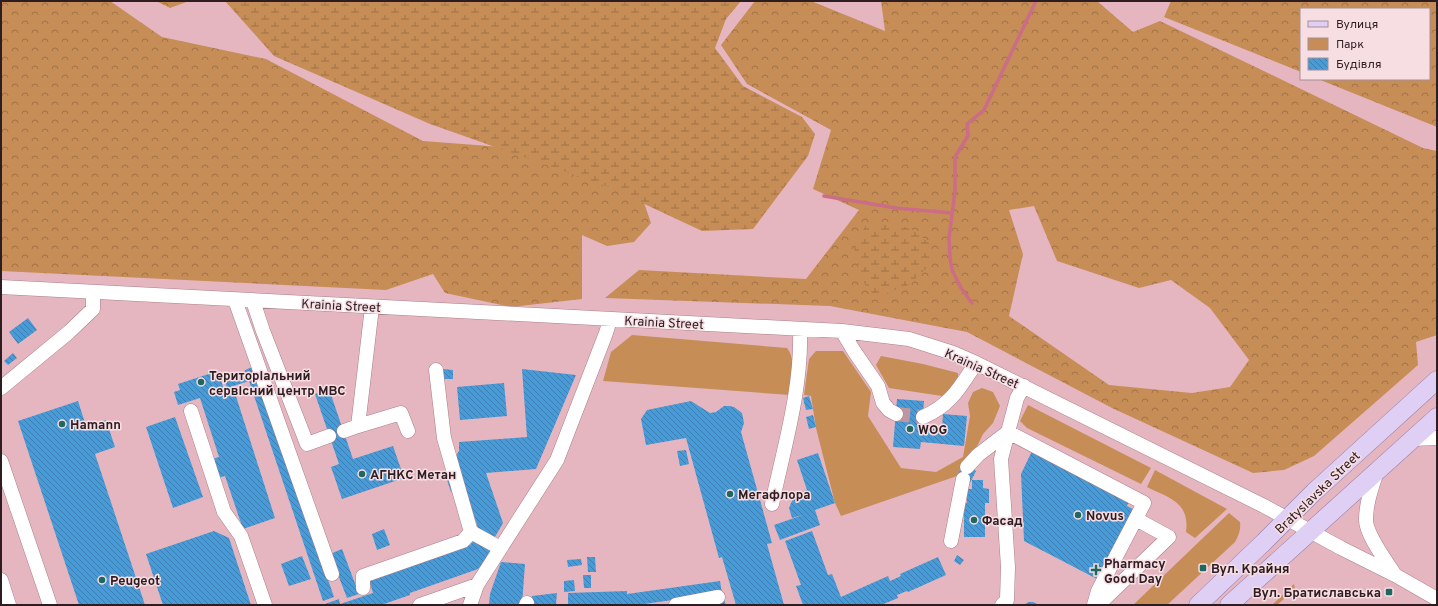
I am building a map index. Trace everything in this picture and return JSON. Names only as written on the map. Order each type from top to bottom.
[{"type":"main road","name":"Bratyslavska Street","points":[[1198,605],[1314,492],[1437,380]]},
{"type":"main road","name":"Bratyslavska Street","points":[[1229,605],[1437,417]]},
{"type":"street","name":"Krainia Street","points":[[1,286],[253,301],[842,331],[909,339],[953,353],[1024,386],[1287,519],[1395,575],[1437,599]]},
{"type":"street","points":[[1,388],[69,332],[93,309],[93,292]]},
{"type":"street","points":[[235,300],[332,574]]},
{"type":"street","points":[[253,301],[262,331],[307,444],[329,436]]},
{"type":"street","points":[[358,426],[372,307]]},
{"type":"street","points":[[470,605],[477,585],[557,460],[606,334],[610,320]]},
{"type":"street","points":[[772,504],[796,395],[800,330]]},
{"type":"street","points":[[842,331],[878,386],[883,403],[889,410],[896,414]]},
{"type":"street","points":[[923,417],[937,411],[952,397],[976,363]]},
{"type":"street","points":[[436,370],[444,438],[471,532],[500,548]]},
{"type":"street","points":[[1002,605],[1007,600],[1008,567],[1001,459],[1017,398],[1024,386]]},
{"type":"street","points":[[191,411],[224,512],[240,536],[265,605]]},
{"type":"street","points":[[344,431],[401,413],[408,431]]},
{"type":"street","points":[[951,541],[965,473],[978,455],[1008,432]]},
{"type":"street","points":[[1008,432],[1144,503],[1098,591],[1094,605]]},
{"type":"street","points":[[1412,439],[1437,438]]},
{"type":"street","points":[[1,461],[50,605]]},
{"type":"street","points":[[1377,471],[1368,498],[1366,521],[1373,540],[1395,575]]},
{"type":"street","points":[[1098,605],[1169,537],[1136,519]]},
{"type":"street","points":[[363,588],[363,576],[463,541],[471,532]]},
{"type":"street","points":[[1,580],[9,605]]},
{"type":"street","points":[[420,605],[477,585]]},
{"type":"street","points":[[676,605],[700,603],[718,597]]},
{"type":"green space","points":[[1,1],[110,1],[162,37],[266,59],[423,141],[502,147],[641,194],[651,223],[634,242],[607,246],[582,235],[582,299],[511,307],[445,293],[433,274],[386,290],[1,271]]},
{"type":"green space","points":[[156,1],[189,1],[170,8]]},
{"type":"green space","points":[[225,1],[741,1],[726,19],[715,48],[743,86],[802,117],[815,134],[808,156],[753,229],[702,231],[606,186],[430,124],[274,56]]},
{"type":"green space","points":[[755,1],[811,1],[885,31],[881,1],[1097,1],[1133,32],[1160,21],[1423,148],[1437,151],[1437,335],[1416,342],[1418,365],[1314,456],[1284,470],[1253,473],[1112,408],[967,332],[830,306],[605,298],[639,270],[806,279],[859,210],[813,189],[831,130],[747,84],[721,45]],"holes":[[[1034,206],[1057,261],[1139,288],[1171,280],[1210,308],[1249,360],[1230,387],[1192,393],[1109,385],[1009,316],[1023,254],[1009,210]]]},
{"type":"green space","points":[[1171,1],[1437,1],[1437,127],[1320,80],[1430,80],[1430,8],[1300,8],[1300,72],[1164,17]]},
{"type":"green space","points":[[889,224],[910,228],[929,243],[930,265],[908,285],[882,295],[872,293],[864,283],[858,266],[854,246],[866,225]]},
{"type":"green space","points":[[632,335],[787,348],[793,364],[790,395],[603,381],[611,352]]},
{"type":"green space","points":[[816,351],[843,351],[871,392],[868,416],[901,468],[936,472],[963,457],[970,416],[968,403],[973,392],[982,388],[993,392],[1000,406],[993,423],[983,434],[970,461],[962,464],[957,476],[841,516],[835,503],[816,428],[811,396],[804,395],[809,359]]},
{"type":"green space","points":[[881,356],[923,364],[958,373],[958,382],[942,396],[889,388],[876,365]]},
{"type":"green space","points":[[1028,405],[1151,468],[1141,484],[1027,428],[1020,421]]},
{"type":"green space","points":[[1155,470],[1227,509],[1195,538],[1186,532],[1185,514],[1181,507],[1170,498],[1147,487]]},
{"type":"green space","points":[[1229,513],[1240,522],[1238,537],[1235,542],[1167,605],[1133,605]]},
{"type":"green space","points":[[1294,584],[1295,589],[1277,605],[1272,605]]},
{"type":"building","points":[[28,318],[37,330],[18,344],[9,332]]},
{"type":"building","points":[[13,353],[17,358],[8,365],[4,361]]},
{"type":"building","points":[[255,366],[334,597],[323,601],[249,381],[227,388],[224,379]]},
{"type":"building","points":[[443,369],[453,370],[453,379],[444,379]]},
{"type":"building","points":[[522,369],[576,375],[536,469],[486,473],[503,523],[495,537],[479,531],[455,457],[459,451],[459,442],[527,437]]},
{"type":"building","points":[[218,371],[224,390],[233,387],[275,518],[243,529],[225,476],[218,478],[212,459],[219,457],[200,398],[178,405],[174,392],[180,390],[178,384]]},
{"type":"building","points":[[504,383],[507,416],[460,420],[457,387]]},
{"type":"building","points":[[329,389],[353,459],[393,446],[404,478],[342,499],[331,467],[339,464],[315,394]]},
{"type":"building","points":[[809,396],[813,409],[806,410],[803,398]]},
{"type":"building","points":[[897,399],[924,401],[922,427],[942,429],[943,414],[967,416],[964,446],[921,442],[920,449],[893,447]]},
{"type":"building","points":[[78,401],[86,426],[106,420],[115,447],[95,454],[145,605],[79,605],[18,421]]},
{"type":"building","name":"Мегафлора","points":[[691,401],[710,413],[716,412],[724,406],[729,406],[734,407],[742,413],[744,423],[741,432],[772,543],[767,544],[784,605],[736,605],[722,557],[719,558],[686,438],[646,445],[641,419],[647,410]]},
{"type":"building","points":[[813,415],[816,427],[809,429],[806,417]]},
{"type":"building","points":[[175,417],[203,497],[173,508],[146,427]]},
{"type":"building","name":"Novus","points":[[1033,449],[1129,501],[1127,506],[1135,510],[1099,580],[1024,541],[1021,474]]},
{"type":"building","points":[[686,450],[689,464],[680,466],[677,451]]},
{"type":"building","points":[[818,453],[835,503],[815,510],[820,525],[780,540],[774,525],[803,515],[792,518],[789,508],[795,494],[807,490],[797,460]]},
{"type":"building","points":[[962,464],[976,471],[970,483],[957,476]]},
{"type":"building","points":[[451,472],[457,490],[451,492],[445,474]]},
{"type":"building","name":"Фасад","points":[[972,480],[983,480],[983,488],[989,489],[989,503],[985,503],[985,537],[964,537],[964,503],[967,503],[967,489],[972,489]]},
{"type":"building","points":[[384,529],[390,545],[377,550],[372,534]]},
{"type":"building","points":[[214,531],[229,538],[251,605],[163,605],[146,554]]},
{"type":"building","points":[[812,531],[828,575],[832,574],[841,597],[888,576],[890,581],[901,576],[900,574],[938,557],[946,575],[908,592],[907,591],[897,595],[898,598],[881,605],[803,605],[796,586],[801,585],[785,541]]},
{"type":"building","points":[[476,538],[492,552],[478,569],[381,605],[325,605],[339,599],[340,604],[373,593],[369,580],[470,545]]},
{"type":"building","points":[[342,549],[359,594],[347,598],[330,554]]},
{"type":"building","points":[[957,555],[964,560],[960,565],[954,561]]},
{"type":"building","points":[[302,556],[311,579],[289,586],[281,564]]},
{"type":"building","points":[[587,557],[595,557],[596,572],[588,572]]},
{"type":"building","points":[[581,559],[582,565],[568,567],[567,560]]},
{"type":"building","points":[[501,562],[525,564],[522,605],[489,605],[490,594]]},
{"type":"building","points":[[583,575],[591,575],[591,588],[584,588]]},
{"type":"building","points":[[574,580],[575,591],[564,592],[564,581]]},
{"type":"building","points":[[720,581],[722,593],[637,605],[568,605],[568,593],[627,591],[627,594]]},
{"type":"building","points":[[557,593],[556,605],[531,605],[532,596]]},
{"type":"building","points":[[724,600],[726,605],[712,605]]},
{"type":"building","points":[[1033,602],[1039,605],[1023,605]]},
{"type":"waterway","points":[[972,303],[961,288],[952,270],[950,258],[949,238],[955,191],[955,157],[968,136],[967,124],[984,110],[1036,1]]},
{"type":"waterway","points":[[824,196],[896,208],[952,213]]},
{"type":"tunnel","points":[[896,414],[923,417]]},
{"type":"place","name":"Територіальний сервісний центр МВС","points":[[201,382]]},
{"type":"place","name":"Hamann","points":[[62,424]]},
{"type":"place","name":"WOG","points":[[910,429]]},
{"type":"place","name":"АГНКС Метан","points":[[362,474]]},
{"type":"place","name":"Мегафлора","points":[[730,494]]},
{"type":"place","name":"Novus","points":[[1078,515]]},
{"type":"place","name":"Фасад","points":[[974,520]]},
{"type":"place","name":"Вул. Крайня","points":[[1203,568]]},
{"type":"place","name":"Pharmacy Good Day","points":[[1096,570]]},
{"type":"place","name":"Peugeot","points":[[102,580]]},
{"type":"place","name":"Вул. Братиславська","points":[[1389,592]]}]
